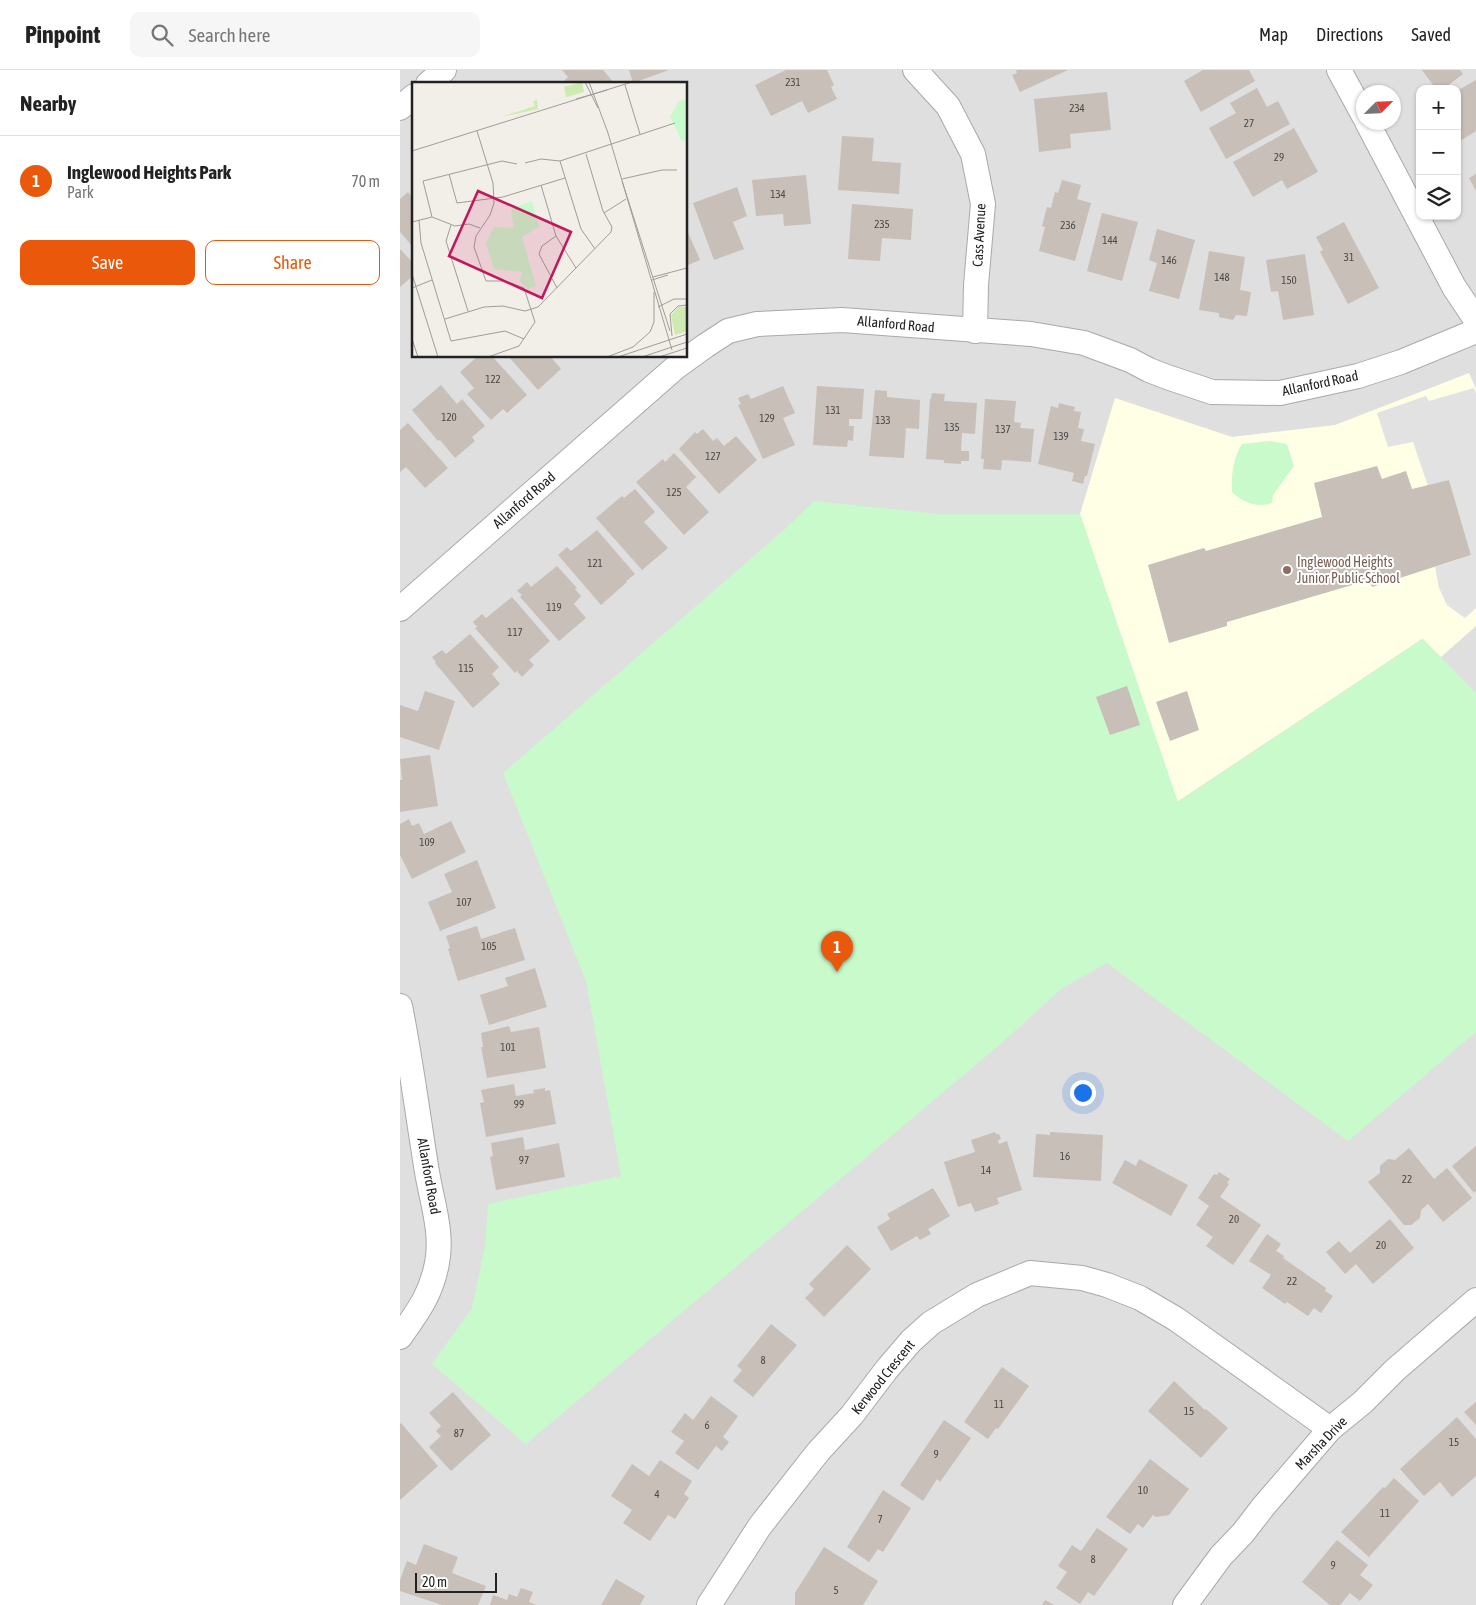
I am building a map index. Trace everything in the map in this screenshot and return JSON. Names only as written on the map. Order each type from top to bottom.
[{"type":"street","points":[[430,82],[444,70]]},
{"type":"street","name":"Cass Avenue","points":[[915,70],[948,106],[973,154],[983,204],[976,286],[975,331]]},
{"type":"street","points":[[1339,70],[1356,101]]},
{"type":"street","points":[[400,108],[412,98]]},
{"type":"street","points":[[1371,130],[1454,287],[1476,320]]},
{"type":"street","name":"Allanford Road","points":[[400,610],[676,367],[728,331],[757,324],[842,320],[1031,334],[1084,343],[1130,360],[1167,377],[1212,392],[1280,393],[1358,376],[1401,362],[1476,331]]},
{"type":"street","name":"Allanford Road","points":[[400,1006],[430,1191],[440,1234],[438,1262],[433,1282],[424,1304],[400,1337]]},
{"type":"street","name":"Kerwood Crescent","points":[[708,1605],[760,1526],[818,1452],[852,1415],[911,1341],[936,1320],[977,1295],[1030,1272],[1082,1278],[1107,1285],[1140,1298],[1176,1319],[1330,1430]]},
{"type":"street","name":"Marsha Drive","points":[[1185,1605],[1221,1556],[1243,1533],[1330,1430],[1363,1402],[1395,1370],[1476,1300]]},
{"type":"shaded area","points":[[400,70],[1476,70],[1476,1605],[400,1605]]},
{"type":"shaded area","name":"Inglewood Heights Junior Public School","points":[[1469,373],[1476,389],[1476,626],[1441,657],[1422,639],[1177,802],[1080,514],[1115,398],[1232,437],[1335,425]]},
{"type":"shaded area","points":[[1474,388],[1476,393],[1476,608],[1465,618],[1447,605],[1439,588],[1435,567],[1471,555],[1449,480],[1428,486],[1413,442],[1388,447],[1377,413],[1426,396],[1429,401]]},
{"type":"green space","points":[[1270,441],[1287,444],[1294,466],[1273,495],[1272,503],[1256,505],[1241,499],[1232,492],[1232,473],[1242,444]]},
{"type":"green space","points":[[814,501],[939,514],[1080,514],[1178,802],[1423,639],[1476,693],[1476,1032],[1348,1141],[1107,963],[1061,989],[1004,1041],[526,1444],[432,1364],[472,1308],[485,1246],[488,1204],[621,1176],[586,981],[503,773],[784,530]]},
{"type":"building","points":[[562,70],[603,70],[613,82],[565,82],[568,77]]},
{"type":"building","points":[[629,70],[669,70],[636,82],[633,82]]},
{"type":"building","points":[[786,70],[827,70],[834,85],[831,87],[837,99],[808,113],[802,101],[771,116],[755,85]]},
{"type":"building","points":[[1016,70],[1068,70],[1020,92],[1012,75],[1017,73]]},
{"type":"building","points":[[1203,70],[1249,70],[1255,81],[1201,112],[1184,81]]},
{"type":"building","points":[[1422,70],[1460,70],[1463,74],[1448,85],[1433,85]]},
{"type":"building","points":[[1476,80],[1476,131],[1461,140],[1461,130],[1461,89]]},
{"type":"building","points":[[1257,88],[1267,107],[1278,101],[1290,124],[1226,159],[1209,128],[1236,113],[1230,103]]},
{"type":"building","points":[[1107,92],[1111,130],[1070,134],[1071,148],[1039,152],[1034,99]]},
{"type":"building","points":[[1294,128],[1318,172],[1287,189],[1282,180],[1253,197],[1233,162]]},
{"type":"building","points":[[842,136],[874,138],[872,161],[901,163],[899,194],[838,190]]},
{"type":"building","points":[[1476,174],[1476,191],[1469,178]]},
{"type":"building","points":[[806,175],[811,224],[784,226],[783,214],[756,216],[752,180]]},
{"type":"building","points":[[1062,180],[1081,185],[1077,199],[1091,203],[1075,261],[1039,251],[1045,227],[1042,226],[1047,207],[1051,208],[1055,192],[1058,193]]},
{"type":"building","points":[[737,187],[747,216],[733,222],[744,249],[714,260],[693,203]]},
{"type":"building","points":[[408,192],[412,197],[412,246],[400,232],[400,199]]},
{"type":"building","points":[[852,204],[913,209],[911,240],[882,238],[880,261],[848,259]]},
{"type":"building","points":[[1102,213],[1138,222],[1122,281],[1087,271]]},
{"type":"building","points":[[1344,222],[1379,288],[1348,304],[1320,252],[1323,250],[1316,237]]},
{"type":"building","points":[[1157,229],[1195,240],[1179,299],[1149,291],[1157,263],[1149,260]]},
{"type":"building","points":[[688,233],[700,260],[688,265]]},
{"type":"building","points":[[400,249],[412,262],[412,277],[400,287]]},
{"type":"building","points":[[1209,251],[1245,257],[1240,290],[1251,292],[1247,316],[1236,315],[1233,320],[1219,317],[1219,313],[1199,310]]},
{"type":"building","points":[[1305,254],[1314,315],[1283,320],[1278,291],[1271,292],[1266,260]]},
{"type":"building","points":[[476,358],[494,358],[527,395],[507,413],[503,409],[491,420],[467,394],[474,388],[460,372]]},
{"type":"building","points":[[510,358],[552,358],[561,369],[538,390]]},
{"type":"building","points":[[441,385],[457,404],[462,399],[485,426],[472,437],[475,441],[455,458],[412,410]]},
{"type":"building","points":[[783,386],[795,413],[783,418],[795,445],[763,459],[738,405],[741,404],[738,398],[748,394],[751,399]]},
{"type":"building","points":[[817,386],[864,389],[862,419],[849,419],[849,426],[854,426],[853,441],[848,440],[847,447],[813,445]]},
{"type":"building","points":[[875,390],[887,391],[887,397],[920,400],[919,429],[906,428],[904,458],[869,456]]},
{"type":"building","points":[[932,393],[945,394],[944,401],[977,403],[975,434],[962,433],[961,451],[969,451],[969,461],[961,461],[961,464],[944,463],[944,460],[926,459]]},
{"type":"building","points":[[985,399],[1016,401],[1014,422],[1021,423],[1020,428],[1034,429],[1031,462],[1002,460],[1001,470],[983,469],[984,459],[981,459]]},
{"type":"building","points":[[1059,403],[1075,407],[1074,411],[1081,412],[1078,428],[1084,429],[1081,441],[1095,444],[1087,476],[1085,476],[1083,484],[1072,481],[1074,473],[1038,464],[1051,406],[1058,408]]},
{"type":"building","points":[[408,423],[448,468],[425,488],[406,467],[400,472],[400,430]]},
{"type":"building","points":[[703,429],[713,441],[717,438],[724,446],[736,436],[757,460],[719,494],[679,449],[695,432],[697,434]]},
{"type":"building","points":[[674,453],[696,477],[686,487],[709,512],[684,535],[636,482],[663,459],[665,462]]},
{"type":"building","points":[[1377,466],[1382,479],[1406,471],[1412,489],[1449,480],[1471,555],[1372,587],[1369,580],[1227,622],[1227,626],[1169,643],[1148,565],[1204,548],[1206,551],[1322,517],[1314,483]]},
{"type":"building","points":[[635,489],[655,512],[644,522],[668,548],[642,570],[596,518],[622,496],[624,498]]},
{"type":"building","points":[[597,530],[635,574],[601,605],[558,555],[567,547],[571,551]]},
{"type":"building","points":[[557,566],[577,588],[575,589],[581,596],[574,604],[586,618],[559,641],[520,597],[522,595],[517,591],[527,582],[531,587]]},
{"type":"building","points":[[512,597],[550,641],[529,660],[534,665],[522,677],[517,671],[515,673],[475,628],[477,627],[473,622],[482,614],[486,618]]},
{"type":"building","points":[[470,634],[499,667],[492,674],[500,684],[473,708],[432,657],[442,650],[446,654]]},
{"type":"building","points":[[1127,686],[1140,725],[1110,735],[1096,697]]},
{"type":"building","points":[[425,691],[455,701],[439,750],[400,737],[400,705],[418,711]]},
{"type":"building","points":[[1187,691],[1199,730],[1170,741],[1156,702]]},
{"type":"building","points":[[430,755],[438,806],[400,812],[400,780],[402,780],[400,759]]},
{"type":"building","points":[[409,819],[412,826],[419,823],[424,834],[451,821],[466,852],[412,879],[400,855],[400,824]]},
{"type":"building","points":[[477,860],[496,908],[440,931],[428,902],[452,892],[444,874]]},
{"type":"building","points":[[477,926],[481,939],[515,928],[525,960],[458,981],[446,936]]},
{"type":"building","points":[[535,968],[547,1007],[489,1025],[480,995],[508,986],[505,978]]},
{"type":"building","points":[[509,1026],[511,1032],[539,1027],[546,1068],[487,1078],[481,1047],[483,1047],[481,1033]]},
{"type":"building","points":[[514,1084],[516,1096],[534,1093],[533,1090],[545,1088],[545,1091],[550,1090],[556,1124],[486,1137],[480,1103],[484,1102],[481,1090]]},
{"type":"building","points":[[995,1132],[999,1134],[1001,1139],[998,1140],[999,1144],[1007,1141],[1022,1190],[997,1198],[999,1204],[975,1212],[971,1203],[958,1207],[944,1162],[975,1152],[971,1140]]},
{"type":"building","points":[[1050,1132],[1103,1135],[1101,1181],[1033,1177],[1036,1134],[1050,1135]]},
{"type":"building","points":[[523,1137],[525,1150],[559,1143],[565,1177],[496,1190],[490,1157],[493,1156],[491,1143]]},
{"type":"building","points":[[1476,1146],[1476,1191],[1474,1193],[1452,1166]]},
{"type":"building","points":[[1409,1148],[1434,1179],[1447,1168],[1472,1198],[1443,1222],[1428,1204],[1421,1210],[1420,1218],[1411,1225],[1404,1225],[1368,1182],[1380,1173],[1380,1166],[1388,1159],[1395,1160]]},
{"type":"building","points":[[1139,1159],[1188,1185],[1171,1216],[1112,1183],[1125,1160],[1136,1166]]},
{"type":"building","points":[[1219,1172],[1230,1179],[1227,1183],[1229,1184],[1220,1197],[1261,1225],[1233,1265],[1206,1246],[1213,1237],[1196,1225],[1209,1206],[1198,1198],[1214,1174],[1217,1175]]},
{"type":"building","points":[[933,1188],[950,1216],[928,1229],[931,1234],[920,1240],[917,1236],[891,1251],[877,1227],[890,1219],[887,1214]]},
{"type":"building","points":[[1390,1219],[1414,1248],[1373,1284],[1356,1264],[1345,1274],[1326,1252],[1339,1241],[1350,1253]]},
{"type":"building","points":[[1267,1234],[1281,1244],[1276,1251],[1284,1256],[1283,1258],[1326,1288],[1325,1291],[1333,1296],[1321,1313],[1314,1308],[1308,1316],[1287,1302],[1285,1304],[1262,1288],[1271,1275],[1249,1261]]},
{"type":"building","points":[[847,1245],[871,1269],[824,1317],[805,1298],[814,1289],[809,1284]]},
{"type":"building","points":[[771,1324],[797,1345],[753,1397],[733,1381],[742,1370],[737,1366]]},
{"type":"building","points":[[1002,1367],[1029,1386],[998,1429],[996,1428],[988,1439],[964,1422]]},
{"type":"building","points":[[1174,1381],[1205,1410],[1228,1428],[1201,1458],[1148,1411]]},
{"type":"building","points":[[453,1392],[491,1435],[451,1471],[429,1447],[441,1436],[436,1431],[441,1426],[429,1413]]},
{"type":"building","points":[[711,1396],[738,1416],[723,1437],[729,1442],[722,1451],[716,1446],[698,1470],[675,1453],[684,1441],[671,1432],[685,1413],[693,1420]]},
{"type":"building","points":[[1476,1402],[1476,1425],[1464,1412]]},
{"type":"building","points":[[1457,1417],[1476,1439],[1476,1476],[1452,1497],[1440,1482],[1424,1496],[1400,1469]]},
{"type":"building","points":[[944,1420],[971,1438],[940,1482],[937,1479],[923,1501],[900,1485]]},
{"type":"building","points":[[400,1424],[438,1466],[400,1500]]},
{"type":"building","points":[[1150,1459],[1189,1489],[1169,1515],[1156,1517],[1153,1515],[1143,1528],[1138,1524],[1130,1534],[1106,1517]]},
{"type":"building","points":[[660,1460],[692,1481],[684,1494],[689,1498],[675,1519],[668,1515],[650,1541],[623,1523],[632,1510],[611,1496],[632,1464],[649,1476]]},
{"type":"building","points":[[1394,1478],[1419,1501],[1369,1557],[1341,1532],[1383,1487],[1385,1488]]},
{"type":"building","points":[[883,1490],[911,1508],[883,1552],[878,1549],[869,1562],[847,1547]]},
{"type":"building","points":[[1097,1528],[1128,1549],[1094,1596],[1088,1592],[1080,1604],[1056,1588],[1067,1572],[1058,1566],[1072,1545],[1081,1551]]},
{"type":"building","points":[[1337,1540],[1368,1565],[1360,1575],[1373,1585],[1360,1601],[1350,1593],[1340,1605],[1330,1605],[1302,1582]]},
{"type":"building","points":[[424,1544],[458,1557],[452,1573],[486,1586],[478,1605],[442,1605],[400,1591],[400,1580],[407,1561],[416,1565]]},
{"type":"building","points":[[824,1547],[878,1581],[863,1605],[795,1605],[795,1593]]},
{"type":"building","points":[[616,1579],[645,1596],[640,1605],[601,1605]]},
{"type":"building","points":[[521,1588],[533,1592],[529,1602],[536,1605],[490,1605],[493,1595],[507,1600],[509,1594],[517,1597]]},
{"type":"building","points":[[1045,1600],[1054,1605],[1042,1605]]},
{"type":"place","name":"Inglewood Heights Junior Public School","points":[[1287,570]]},
{"type":"place","name":"Inglewood Heights Park","points":[[837,972]]}]
